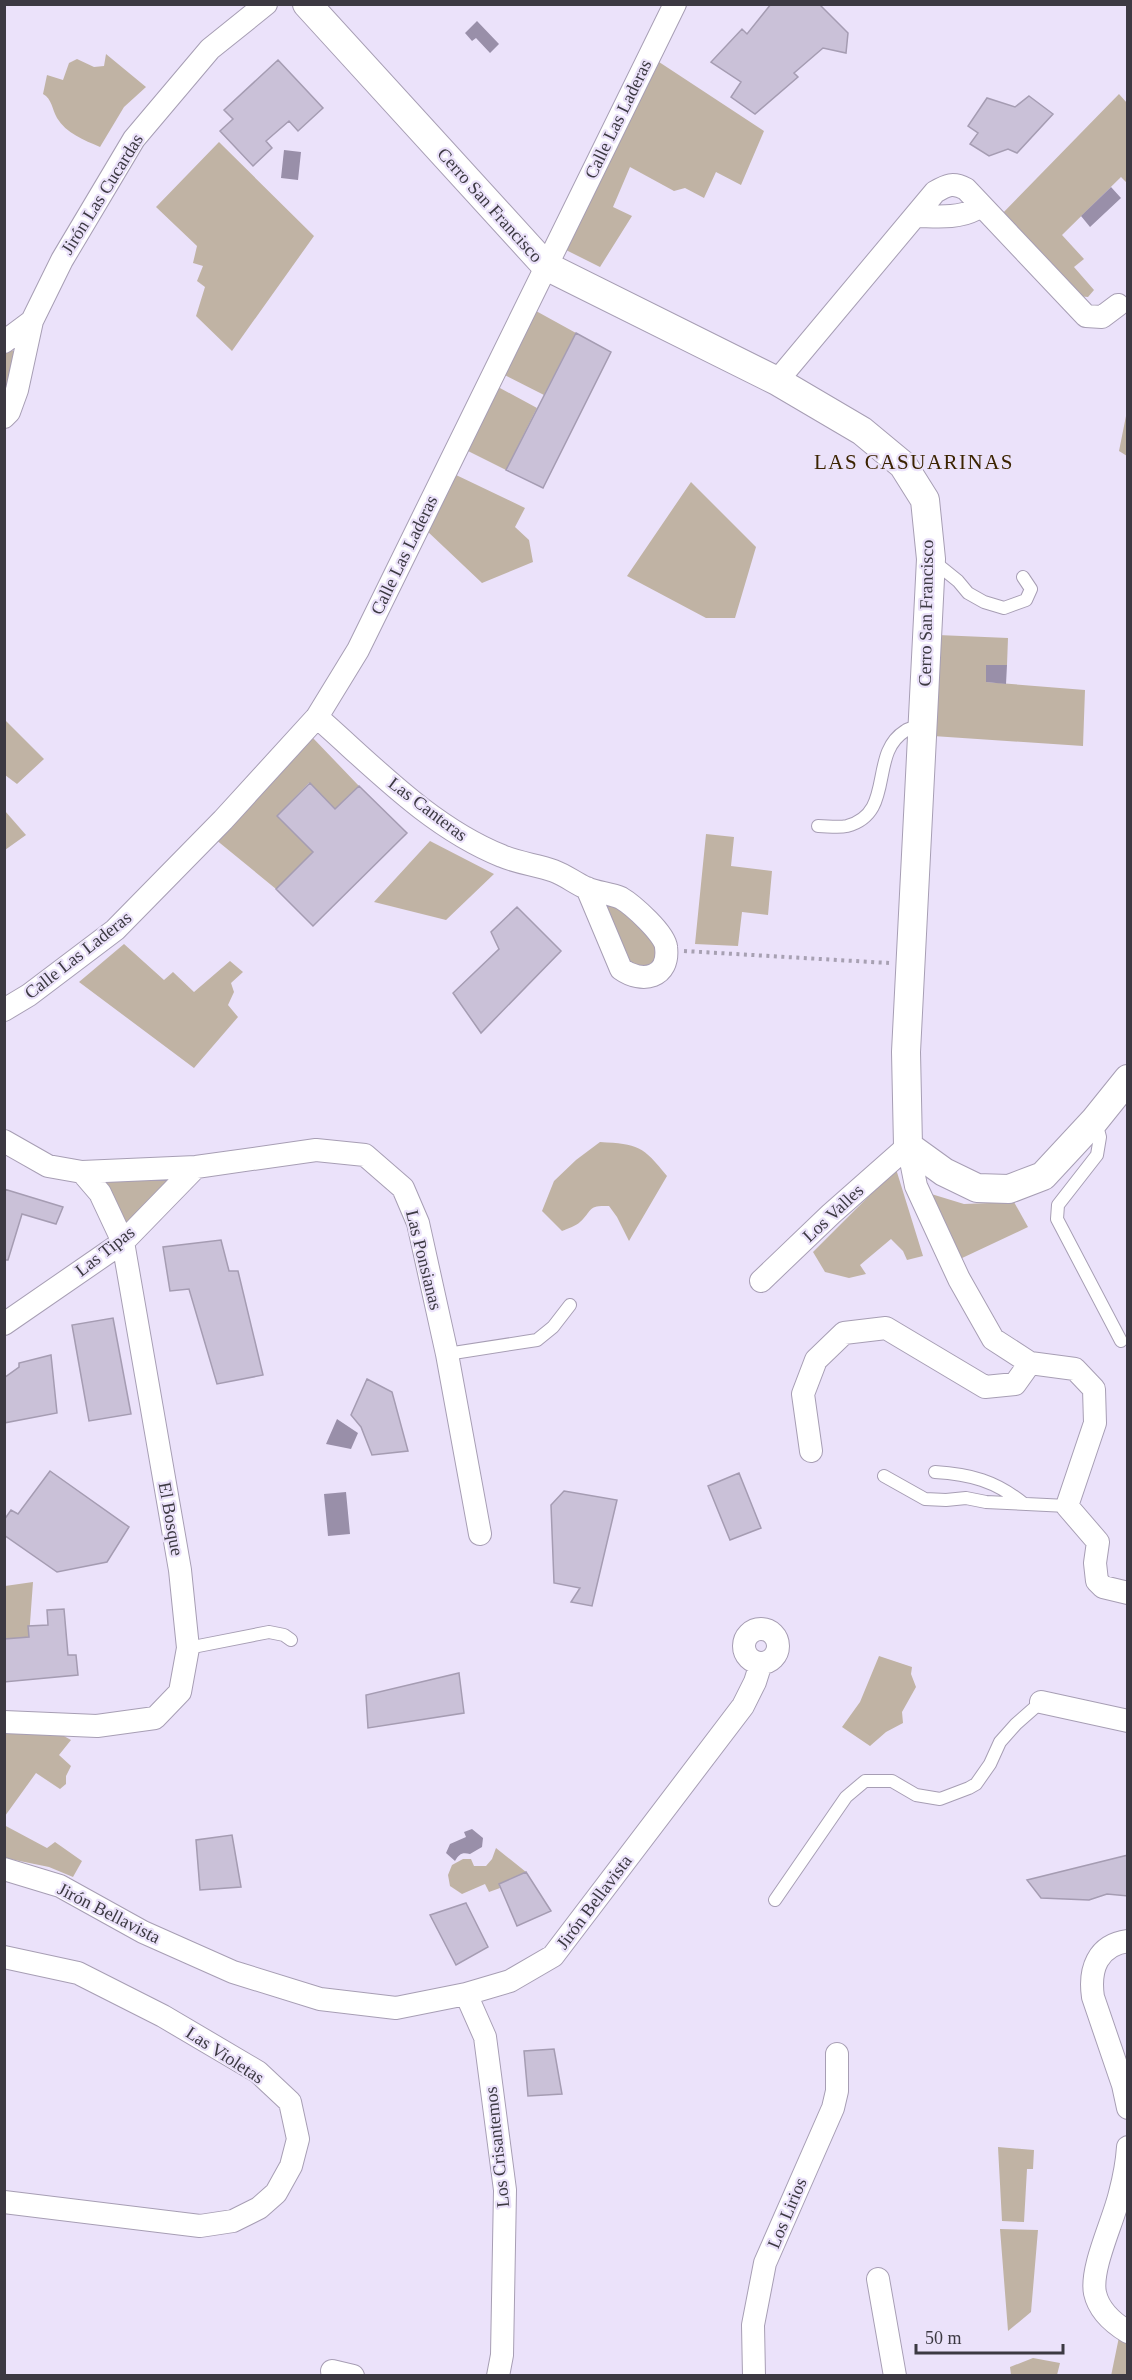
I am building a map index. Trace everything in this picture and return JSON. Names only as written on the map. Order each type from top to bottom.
[{"type":"street","name":"Jirón Las Cucardas","points":[[4,417],[9,412],[24,360],[32,321],[62,260],[135,139],[210,49],[266,4]]},
{"type":"street","name":"Cerro San Francisco","points":[[307,4],[546,266],[777,381],[862,430],[903,465],[925,500],[931,559],[906,1052],[908,1146]]},
{"type":"street","name":"Calle Las Laderas","points":[[4,1010],[29,995],[115,930],[223,820],[317,717],[358,650],[675,4]]},
{"type":"street","points":[[777,381],[935,192],[947,184],[957,184],[966,189],[1086,316],[1102,317],[1118,305]]},
{"type":"street","points":[[915,216],[968,213],[974,210],[976,202]]},
{"type":"street","name":"Jirón Las Cucardas","points":[[4,344],[32,321]]},
{"type":"street","points":[[4,344],[24,360]]},
{"type":"street","name":"Las Canteras","points":[[317,717],[413,801],[462,837],[503,856],[555,871],[587,888],[621,899],[660,934],[666,950]]},
{"type":"street","points":[[587,888],[621,969],[631,977],[646,978],[655,974],[662,968],[667,957],[666,950]]},
{"type":"street","points":[[908,1146],[944,1172],[977,1188],[1009,1189],[1043,1176],[1095,1120],[1128,1079]]},
{"type":"street","name":"Las Ponsianas","points":[[4,1141],[48,1166],[82,1172],[196,1167],[316,1150],[365,1155],[403,1188],[418,1222],[447,1354],[480,1534]]},
{"type":"street","points":[[908,1146],[916,1186],[959,1280],[993,1339],[1030,1363],[1075,1369],[1094,1389],[1095,1423],[1067,1506],[1098,1542],[1095,1563],[1097,1581],[1103,1587],[1128,1593]]},
{"type":"street","name":"Los Valles","points":[[760,1281],[908,1146]]},
{"type":"street","name":"Las Tipas","points":[[4,1324],[123,1242],[196,1167]]},
{"type":"street","name":"El Bosque","points":[[4,1722],[97,1726],[155,1718],[180,1692],[188,1648],[180,1570],[123,1242],[100,1193],[82,1172]]},
{"type":"street","points":[[811,1451],[803,1394],[816,1360],[844,1333],[886,1328],[984,1387],[1015,1384],[1030,1363]]},
{"type":"street","name":"Jirón Bellavista","points":[[4,1869],[60,1886],[143,1932],[233,1972],[320,1999],[396,2008],[466,1994],[510,1981],[553,1956],[743,1706],[756,1682],[761,1663]]},
{"type":"street","points":[[1041,1702],[1128,1721]]},
{"type":"street","points":[[1128,1941],[1111,1945],[1103,1951],[1094,1967],[1092,1986],[1093,1997],[1123,2085],[1128,2108]]},
{"type":"street","name":"Las Violetas","points":[[4,1957],[78,1973],[163,2016],[258,2072],[290,2102],[298,2139],[291,2166],[276,2193],[259,2208],[234,2221],[200,2226],[4,2202]]},
{"type":"street","name":"Los Crisantemos","points":[[466,1994],[485,2037],[505,2190],[502,2355],[498,2376]]},
{"type":"street","name":"Los Lirios","points":[[754,2376],[753,2325],[765,2263],[833,2108],[837,2091],[837,2054]]},
{"type":"street","points":[[1128,2147],[1120,2194],[1096,2276],[1095,2292],[1101,2307],[1115,2324],[1128,2332]]},
{"type":"street","points":[[878,2279],[895,2376]]},
{"type":"lane","points":[[931,559],[958,581],[968,593],[984,602],[1004,608],[1026,600],[1031,590],[1023,577]]},
{"type":"lane","points":[[818,826],[845,826],[865,818],[877,799],[890,747],[905,730],[922,726]]},
{"type":"lane","points":[[1095,1120],[1100,1137],[1097,1155],[1058,1205],[1057,1219],[1121,1341]]},
{"type":"lane","points":[[447,1354],[537,1341],[553,1327],[570,1305]]},
{"type":"lane","points":[[935,1472],[962,1474],[992,1483],[1007,1490],[1024,1504]]},
{"type":"lane","points":[[884,1476],[925,1498],[946,1500],[966,1498],[986,1502],[1067,1506]]},
{"type":"lane","points":[[188,1648],[269,1632],[284,1635],[291,1640]]},
{"type":"lane","points":[[775,1900],[846,1797],[865,1781],[892,1781],[916,1795],[940,1799],[969,1788],[976,1784],[990,1764],[1000,1742],[1041,1702]]},
{"type":"path","points":[[666,950],[911,964]]},
{"type":"shaded area","points":[[477,21],[499,44],[490,53],[476,38],[472,41],[465,33]]},
{"type":"shaded area","points":[[106,54],[146,87],[124,107],[100,147],[65,128],[57,118],[52,104],[43,94],[47,75],[63,80],[69,63],[77,59],[94,67],[104,66]]},
{"type":"shaded area","points":[[656,60],[764,131],[741,185],[716,172],[704,198],[685,188],[674,191],[630,167],[613,207],[632,216],[600,267],[564,249]]},
{"type":"shaded area","points":[[1119,94],[1127,103],[1127,183],[1121,177],[1062,235],[1084,259],[1074,267],[1094,290],[1088,297],[1076,296],[999,217]]},
{"type":"shaded area","points":[[219,142],[314,236],[232,351],[196,316],[205,287],[197,281],[203,266],[193,263],[197,246],[156,207]]},
{"type":"shaded area","points":[[284,150],[301,152],[298,180],[281,178]]},
{"type":"shaded area","points":[[1111,187],[1121,198],[1090,227],[1081,216]]},
{"type":"shaded area","points":[[527,306],[576,333],[544,395],[495,370]]},
{"type":"shaded area","points":[[5,347],[18,353],[5,417]]},
{"type":"shaded area","points":[[489,382],[537,408],[506,470],[458,446]]},
{"type":"shaded area","points":[[1127,411],[1128,456],[1119,451]]},
{"type":"shaded area","points":[[454,474],[525,508],[515,527],[529,540],[533,562],[482,583],[426,530]]},
{"type":"shaded area","points":[[691,482],[756,547],[735,618],[706,618],[627,576]]},
{"type":"shaded area","points":[[938,635],[1008,638],[1007,665],[986,665],[986,682],[1085,690],[1083,746],[933,736]]},
{"type":"shaded area","points":[[986,665],[1007,665],[1006,684],[986,682]]},
{"type":"shaded area","points":[[4,719],[44,759],[17,784],[5,775]]},
{"type":"shaded area","points":[[312,737],[359,786],[335,809],[309,783],[277,816],[313,852],[276,889],[215,839]]},
{"type":"shaded area","points":[[5,811],[26,835],[4,850]]},
{"type":"shaded area","points":[[706,834],[734,837],[731,866],[772,871],[768,915],[742,912],[738,946],[695,944]]},
{"type":"shaded area","points":[[430,841],[494,874],[446,920],[374,902]]},
{"type":"shaded area","points":[[587,888],[622,899],[667,958],[631,977]]},
{"type":"shaded area","points":[[124,944],[164,980],[173,972],[194,992],[230,961],[243,972],[231,983],[234,992],[228,1005],[238,1017],[194,1068],[79,982]]},
{"type":"shaded area","points":[[600,1142],[639,1148],[652,1158],[667,1176],[629,1241],[609,1206],[594,1207],[578,1223],[562,1231],[542,1211],[554,1181]]},
{"type":"shaded area","points":[[196,1167],[123,1242],[82,1172]]},
{"type":"shaded area","points":[[896,1169],[923,1256],[907,1260],[903,1251],[891,1239],[860,1265],[866,1274],[849,1278],[825,1272],[813,1252]]},
{"type":"shaded area","points":[[928,1193],[964,1204],[1014,1202],[1028,1227],[960,1259]]},
{"type":"shaded area","points":[[337,1419],[358,1433],[351,1449],[326,1444]]},
{"type":"shaded area","points":[[346,1492],[350,1534],[328,1536],[324,1494]]},
{"type":"shaded area","points":[[33,1582],[29,1637],[5,1639],[5,1586]]},
{"type":"shaded area","points":[[879,1656],[912,1667],[911,1674],[916,1687],[902,1712],[903,1723],[886,1732],[870,1746],[842,1727],[860,1702]]},
{"type":"shaded area","points":[[5,1727],[55,1731],[71,1740],[59,1755],[71,1766],[66,1776],[66,1784],[60,1789],[36,1773],[5,1816]]},
{"type":"shaded area","points":[[4,1825],[47,1848],[55,1842],[82,1861],[73,1877],[49,1867],[5,1858]]},
{"type":"shaded area","points":[[472,1829],[483,1838],[482,1847],[470,1854],[461,1854],[455,1861],[446,1853],[450,1844],[466,1837],[464,1832]]},
{"type":"shaded area","points":[[496,1848],[526,1872],[499,1884],[500,1888],[489,1892],[485,1884],[462,1894],[450,1886],[448,1875],[452,1865],[463,1859],[471,1859],[474,1866],[486,1866],[492,1859]]},
{"type":"shaded area","points":[[998,2147],[1034,2150],[1033,2169],[1027,2169],[1024,2222],[1002,2221]]},
{"type":"shaded area","points":[[1000,2229],[1038,2230],[1031,2312],[1008,2331]]},
{"type":"shaded area","points":[[1119,2337],[1127,2340],[1127,2375],[1111,2376]]},
{"type":"shaded area","points":[[1033,2358],[1060,2363],[1057,2375],[1011,2375],[1010,2367]]},
{"type":"building","points":[[771,4],[819,4],[848,33],[846,53],[823,48],[794,73],[798,77],[755,114],[731,97],[741,82],[711,62],[742,29],[747,34]]},
{"type":"building","points":[[278,60],[323,108],[298,131],[289,121],[266,141],[272,148],[253,166],[220,131],[233,119],[224,110]]},
{"type":"building","points":[[1029,96],[1053,114],[1017,153],[1008,149],[989,156],[970,144],[978,133],[968,126],[987,98],[1015,107]]},
{"type":"building","points":[[576,333],[611,352],[543,488],[506,470]]},
{"type":"building","points":[[310,783],[335,809],[359,786],[407,833],[313,926],[276,889],[313,852],[277,816]]},
{"type":"building","points":[[517,907],[561,951],[481,1033],[453,993],[499,949],[491,932]]},
{"type":"building","points":[[4,1189],[63,1207],[56,1224],[22,1214],[8,1260],[4,1260]]},
{"type":"building","points":[[221,1240],[229,1271],[238,1271],[263,1375],[217,1384],[189,1289],[170,1291],[163,1247]]},
{"type":"building","points":[[113,1318],[131,1414],[89,1421],[72,1325]]},
{"type":"building","points":[[51,1355],[57,1413],[4,1423],[4,1378],[19,1367],[19,1363]]},
{"type":"building","points":[[367,1379],[392,1392],[408,1451],[372,1455],[361,1427],[351,1415]]},
{"type":"building","points":[[50,1471],[129,1527],[107,1562],[57,1572],[4,1535],[4,1520],[11,1510],[18,1514]]},
{"type":"building","points":[[739,1473],[761,1528],[730,1540],[708,1486]]},
{"type":"building","points":[[564,1491],[617,1500],[592,1606],[571,1602],[580,1588],[554,1583],[551,1505]]},
{"type":"building","points":[[64,1609],[68,1655],[76,1655],[78,1675],[4,1682],[4,1639],[29,1637],[28,1626],[48,1625],[47,1610]]},
{"type":"building","points":[[459,1673],[464,1713],[368,1728],[366,1695]]},
{"type":"building","points":[[232,1835],[241,1887],[200,1890],[196,1840]]},
{"type":"building","points":[[1128,1855],[1128,1896],[1107,1894],[1089,1900],[1041,1898],[1027,1880]]},
{"type":"building","points":[[526,1872],[551,1911],[517,1926],[499,1884]]},
{"type":"building","points":[[466,1903],[488,1947],[456,1965],[430,1915]]},
{"type":"building","points":[[554,2049],[562,2094],[528,2096],[524,2051]]},
{"type":"district","name":"LAS CASUARINAS","points":[[914,462]]}]
